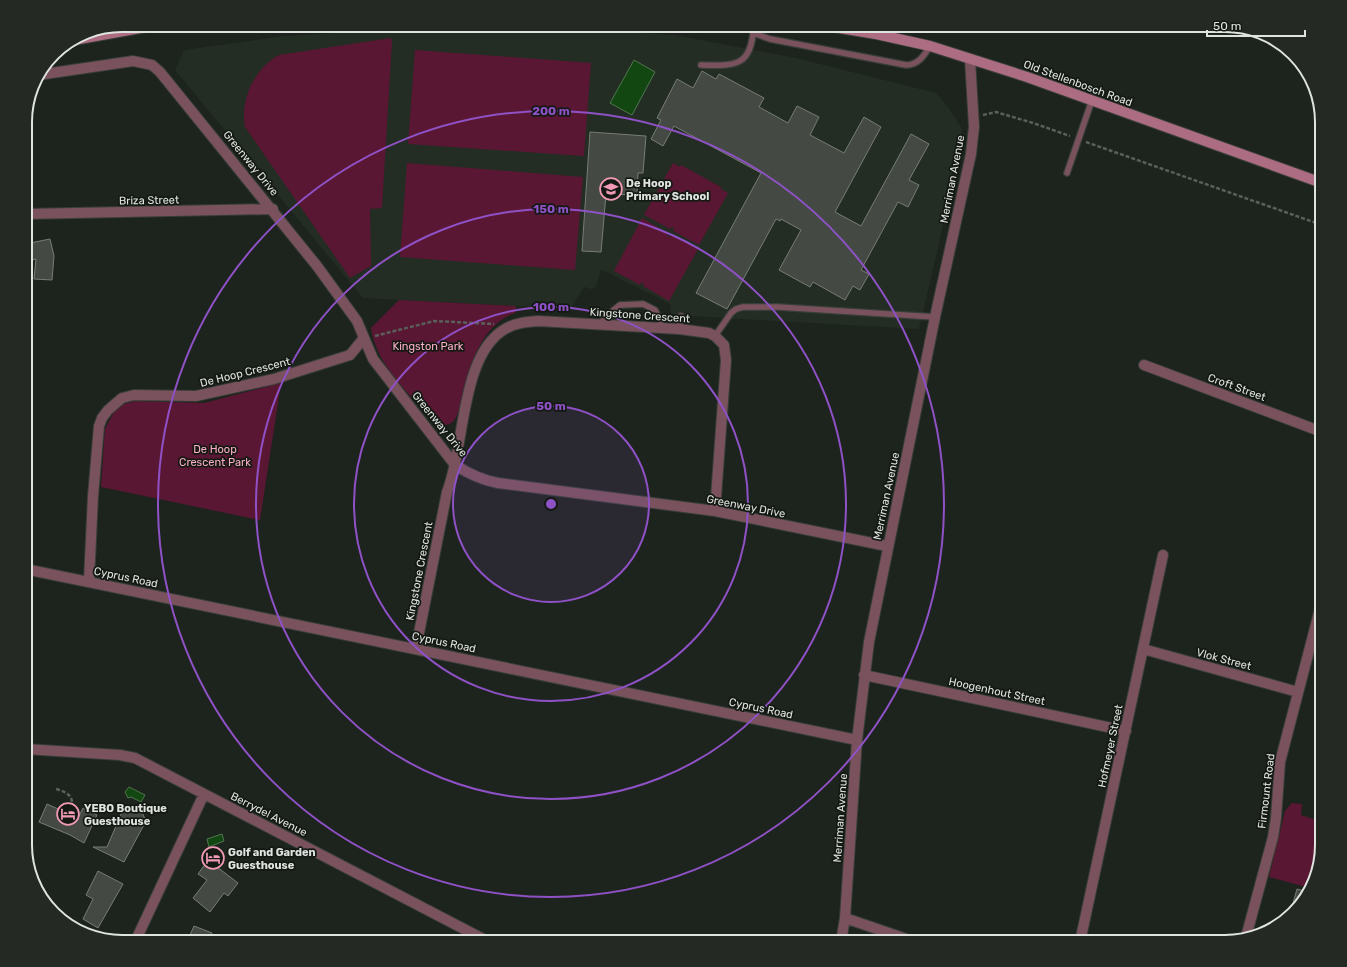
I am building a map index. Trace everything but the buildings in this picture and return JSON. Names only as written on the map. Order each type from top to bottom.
[{"type":"street","name":"Old Stellenbosch Road","points":[[864,32],[930,46],[1027,77],[1315,180]]},
{"type":"street","points":[[96,36],[114,33]]},
{"type":"street","name":"Merriman Avenue","points":[[842,935],[845,918],[857,740],[864,675],[887,546],[971,154],[974,127],[970,59]]},
{"type":"street","name":"Greenway Drive","points":[[46,74],[133,61],[152,66],[160,72],[273,210],[349,309],[357,321],[373,360],[455,465],[476,477],[498,483],[715,511],[887,546]]},
{"type":"street","name":"Briza Street","points":[[32,214],[273,210]]},
{"type":"street","name":"Kingstone Crescent","points":[[416,648],[447,492],[453,477],[471,382],[478,364],[487,348],[495,338],[505,329],[513,325],[538,321],[679,329],[699,331],[715,336]]},
{"type":"street","points":[[715,336],[724,345],[726,360],[715,511]]},
{"type":"street","name":"De Hoop Crescent","points":[[89,581],[93,496],[99,426],[102,418],[114,403],[122,398],[134,395],[196,396],[274,379],[350,355],[364,338]]},
{"type":"street","name":"Croft Street","points":[[1144,365],[1315,429]]},
{"type":"street","name":"Hofmeyer Street","points":[[1082,935],[1163,555]]},
{"type":"street","name":"Cyprus Road","points":[[32,570],[416,648],[857,740]]},
{"type":"street","name":"Firmount Road","points":[[1247,932],[1273,837],[1276,818],[1280,762],[1315,628]]},
{"type":"street","name":"Vlok Street","points":[[1143,649],[1298,692]]},
{"type":"street","name":"Hoogenhout Street","points":[[864,675],[1126,731]]},
{"type":"street","name":"Berrydel Avenue","points":[[32,749],[127,756],[135,758],[476,935]]},
{"type":"street","points":[[138,935],[204,794]]},
{"type":"street","points":[[845,918],[895,935]]},
{"type":"lane","points":[[701,66],[734,65],[741,61],[750,49],[753,33],[770,39],[906,65],[915,63],[921,59],[930,46]]},
{"type":"lane","points":[[1067,174],[1092,100]]},
{"type":"lane","points":[[600,324],[620,305],[643,304],[655,310],[664,328]]},
{"type":"lane","points":[[715,336],[731,313],[736,309],[743,307],[778,307],[935,317]]},
{"type":"lane","points":[[679,329],[681,316]]},
{"type":"path","points":[[973,117],[996,112],[1033,123],[1315,223]]},
{"type":"path","points":[[364,338],[434,321],[513,325]]},
{"type":"path","points":[[56,789],[67,792],[71,796],[72,801],[69,813]]},
{"type":"shaded area","name":"De Hoop Primary School","points":[[354,32],[626,32],[675,35],[796,58],[936,93],[949,108],[962,129],[938,248],[919,329],[671,315],[670,304],[601,269],[596,287],[591,289],[584,287],[570,309],[363,298],[175,70],[184,50],[284,36]]},
{"type":"shaded area","points":[[634,60],[655,72],[632,115],[610,103]]},
{"type":"shaded area","points":[[129,787],[145,795],[141,802],[131,797],[128,798],[125,792]]},
{"type":"shaded area","points":[[222,834],[224,841],[209,847],[207,839]]},
{"type":"green space","points":[[391,38],[382,208],[370,209],[371,266],[350,278],[245,127],[245,106],[251,86],[262,68],[279,55]]},
{"type":"green space","points":[[415,50],[591,63],[584,156],[408,144]]},
{"type":"green space","points":[[407,163],[583,177],[575,270],[400,257]]},
{"type":"green space","points":[[673,163],[680,167],[681,165],[721,187],[721,189],[728,193],[699,245],[673,231],[674,228],[672,227],[670,229],[644,215]]},
{"type":"green space","points":[[642,218],[668,233],[667,235],[670,237],[672,234],[698,249],[669,301],[643,286],[644,284],[642,282],[640,285],[614,271]]},
{"type":"green space","name":"Kingston Park","points":[[399,300],[516,306],[515,313],[504,318],[495,325],[480,344],[471,367],[457,416],[449,424],[436,424],[396,380],[380,355],[374,342],[371,328]]},
{"type":"green space","name":"De Hoop Crescent Park","points":[[281,383],[260,520],[101,487],[105,429],[114,412],[124,404],[136,401],[204,403]]},
{"type":"green space","points":[[1292,803],[1302,804],[1301,815],[1315,820],[1314,856],[1310,874],[1305,887],[1269,877],[1285,811]]},
{"type":"place","name":"De Hoop Primary School","points":[[611,189]]},
{"type":"place","name":"YEBO Boutique Guesthouse","points":[[68,814]]},
{"type":"place","name":"Golf and Garden Guesthouse","points":[[213,858]]}]
